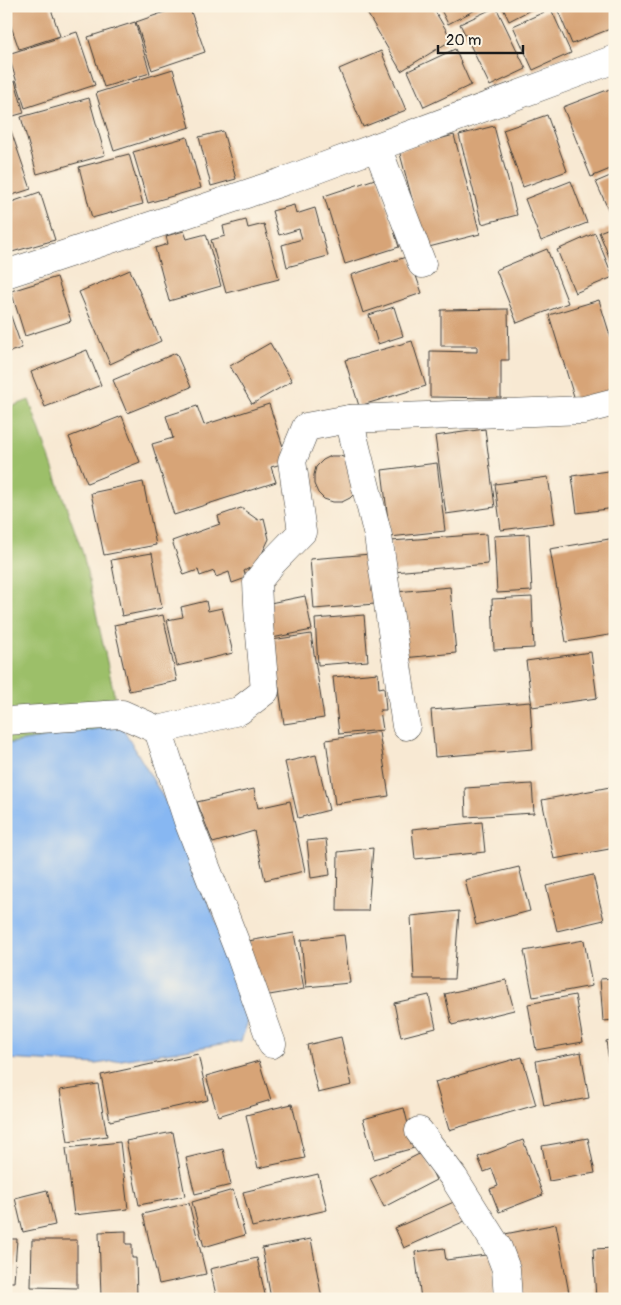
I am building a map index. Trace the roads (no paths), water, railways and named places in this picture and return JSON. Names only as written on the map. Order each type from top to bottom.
[{"type":"street","points":[[6,274],[282,182],[615,59]]},
{"type":"street","points":[[377,147],[422,264]]},
{"type":"street","points":[[6,721],[122,714],[158,730],[239,711],[265,691],[258,624],[257,582],[272,562],[302,532],[292,461],[306,427],[349,419],[584,410],[615,402]]},
{"type":"street","points":[[349,419],[378,536],[406,726]]},
{"type":"street","points":[[158,730],[188,820],[242,957],[272,1044]]},
{"type":"street","points":[[419,1131],[454,1178],[498,1248],[506,1270],[508,1299]]},
{"type":"water","points":[[121,725],[173,814],[252,1010],[241,1041],[96,1064],[6,1059],[6,744]]}]
